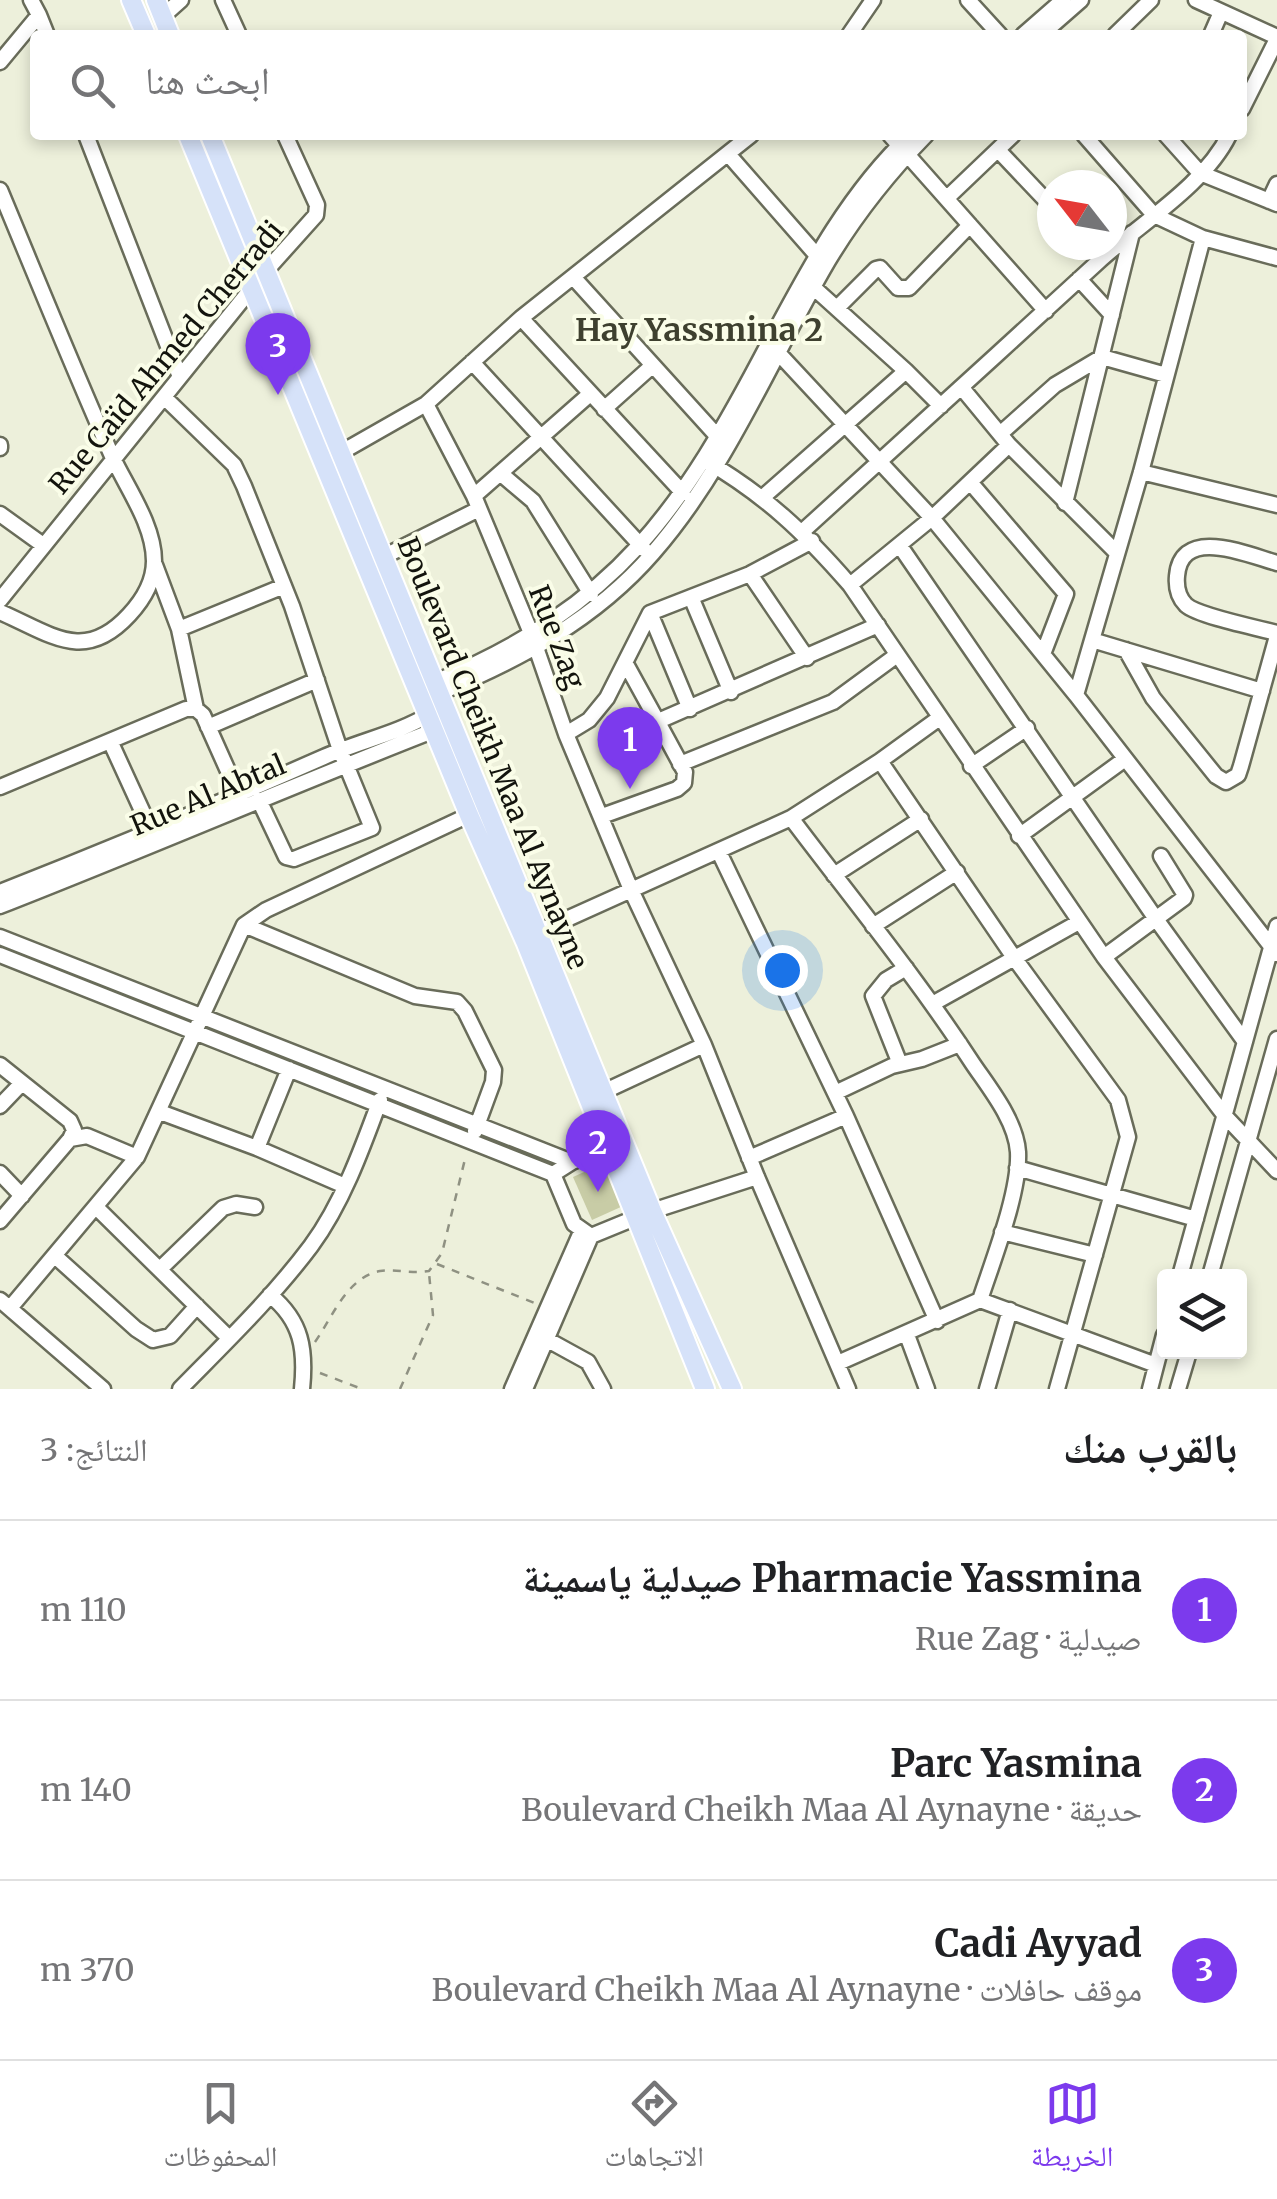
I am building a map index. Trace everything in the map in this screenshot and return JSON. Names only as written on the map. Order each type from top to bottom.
[{"type":"main road","points":[[132,0],[144,30]]},
{"type":"main road","points":[[158,5],[168,30]]},
{"type":"main road","name":"Boulevard Cheikh Maa Al Aynayne","points":[[190,140],[469,815],[644,1213],[732,1389]]},
{"type":"main road","name":"Boulevard Cheikh Maa Al Aynayne","points":[[212,140],[383,557],[443,687],[603,1092],[614,1144]]},
{"type":"main road","name":"Boulevard Cheikh Maa Al Aynayne","points":[[644,1213],[705,1389]]},
{"type":"street","points":[[31,0],[45,30]]},
{"type":"street","points":[[158,5],[181,0]]},
{"type":"street","points":[[223,0],[237,30]]},
{"type":"street","points":[[852,30],[873,0]]},
{"type":"street","points":[[968,0],[995,30]]},
{"type":"street","points":[[1029,30],[1063,0]]},
{"type":"street","points":[[1047,30],[1081,0]]},
{"type":"street","points":[[1120,30],[1151,0]]},
{"type":"street","points":[[1196,0],[1277,38],[1247,99]]},
{"type":"street","points":[[1213,30],[1221,12]]},
{"type":"street","points":[[0,62],[39,15]]},
{"type":"street","points":[[88,140],[180,377]]},
{"type":"street","name":"Rue Caïd Ahmed Cherradi","points":[[0,600],[264,272],[316,215],[317,205],[287,140]]},
{"type":"street","points":[[340,454],[426,404],[521,318],[745,140]]},
{"type":"street","points":[[946,198],[1008,140]]},
{"type":"street","points":[[1088,140],[1154,215],[1203,238],[1277,258]]},
{"type":"street","points":[[1170,140],[1200,173],[1273,202],[1277,184]]},
{"type":"street","points":[[1127,237],[1200,173],[1220,153],[1226,140]]},
{"type":"street","points":[[443,687],[536,649],[574,622],[646,551],[710,463],[821,260],[845,235],[902,142],[1046,311]]},
{"type":"street","points":[[998,150],[1037,191]]},
{"type":"street","points":[[728,154],[821,260]]},
{"type":"street","points":[[0,190],[150,539],[154,564],[179,630],[196,709],[241,801]]},
{"type":"street","points":[[836,308],[876,269],[880,268],[898,288],[909,288],[970,225]]},
{"type":"street","points":[[1065,503],[1132,233]]},
{"type":"street","points":[[1076,695],[1142,472],[1203,238]]},
{"type":"street","points":[[443,687],[591,594],[646,551],[684,493],[710,463],[718,437],[814,287],[821,260]]},
{"type":"street","points":[[566,734],[597,713],[650,612],[750,574],[808,536],[882,460],[1100,260]]},
{"type":"street","points":[[573,277],[718,437]]},
{"type":"street","points":[[1079,279],[1112,316]]},
{"type":"street","points":[[814,287],[941,406]]},
{"type":"street","points":[[521,318],[684,493]]},
{"type":"street","points":[[774,348],[932,518],[1076,695],[1274,951]]},
{"type":"street","points":[[850,585],[970,482],[1055,385],[1102,357],[1166,375]]},
{"type":"street","points":[[472,362],[646,551]]},
{"type":"street","points":[[604,410],[652,366]]},
{"type":"street","points":[[764,497],[906,371]]},
{"type":"street","points":[[962,388],[1005,440],[1117,552]]},
{"type":"street","points":[[383,557],[477,503],[500,473],[590,394]]},
{"type":"street","points":[[164,396],[234,466],[284,586],[342,757],[385,854]]},
{"type":"street","name":"Rue Zag","points":[[426,404],[477,503],[632,892],[704,1045],[756,1177],[848,1389]]},
{"type":"street","points":[[710,463],[764,497],[808,536],[850,585],[1104,957],[1225,1116],[1277,1171]]},
{"type":"street","points":[[1142,472],[1277,505]]},
{"type":"street","points":[[500,473],[533,501],[591,594]]},
{"type":"street","points":[[970,482],[1066,594],[1043,654]]},
{"type":"street","points":[[0,514],[43,544]]},
{"type":"street","points":[[900,546],[1245,1042]]},
{"type":"street","points":[[1126,650],[1169,720],[1226,782],[1238,775],[1277,635],[1194,610],[1178,594],[1179,566],[1187,554],[1208,546],[1277,563]]},
{"type":"street","points":[[0,612],[74,642],[96,642],[134,610],[151,582],[154,564]]},
{"type":"street","points":[[750,574],[807,658]]},
{"type":"street","points":[[179,630],[284,586]]},
{"type":"street","points":[[691,597],[731,692]]},
{"type":"street","points":[[650,612],[690,709]]},
{"type":"street","points":[[665,720],[878,626]]},
{"type":"street","points":[[1092,640],[1262,691]]},
{"type":"street","points":[[680,764],[833,702],[897,655]]},
{"type":"street","points":[[602,816],[684,783],[685,772],[665,720],[626,664]]},
{"type":"street","points":[[208,727],[317,680]]},
{"type":"street","points":[[0,787],[196,709]]},
{"type":"street","points":[[538,932],[791,818],[938,718]]},
{"type":"street","name":"Rue Al Abtal","points":[[0,906],[412,725],[432,722]]},
{"type":"street","points":[[971,766],[1026,728]]},
{"type":"street","points":[[111,743],[155,838]]},
{"type":"street","name":"Rue Al Abtal","points":[[241,801],[259,800],[342,757]]},
{"type":"street","points":[[1019,836],[1125,759]]},
{"type":"street","points":[[880,760],[1015,959],[1118,1100],[1128,1138],[1057,1389]]},
{"type":"street","points":[[259,800],[286,857],[294,858],[372,828]]},
{"type":"street","points":[[103,1389],[5,1304],[55,1256],[137,1158],[244,925],[266,910],[469,815]]},
{"type":"street","points":[[791,818],[934,1003],[1011,1126],[1018,1148],[1017,1168],[980,1300]]},
{"type":"street","points":[[834,875],[920,819]]},
{"type":"street","name":"Rue Al Abtal","points":[[0,892],[155,838]]},
{"type":"street","points":[[719,852],[846,1116],[937,1321]]},
{"type":"street","points":[[1104,957],[1185,895],[1160,856]]},
{"type":"street","points":[[873,926],[957,872]]},
{"type":"street","points":[[934,1003],[1079,922]]},
{"type":"street","points":[[244,925],[415,996],[457,1002],[466,1010],[494,1070],[470,1142]]},
{"type":"street","points":[[1182,1269],[1274,951],[1277,926]]},
{"type":"street","points":[[0,937],[572,1162]]},
{"type":"street","points":[[0,955],[553,1174],[574,1224],[591,1233]]},
{"type":"street","points":[[900,1064],[872,996],[886,980],[906,968]]},
{"type":"street","points":[[1212,1269],[1277,1039]]},
{"type":"street","points":[[835,1094],[900,1064],[960,1044]]},
{"type":"street","points":[[603,1092],[704,1045]]},
{"type":"street","points":[[0,1065],[70,1121],[74,1130],[70,1140],[0,1220]]},
{"type":"street","points":[[257,1148],[289,1069]]},
{"type":"street","points":[[0,1106],[22,1084]]},
{"type":"street","points":[[204,1389],[186,1383],[270,1296],[312,1244],[345,1186],[384,1090]]},
{"type":"street","points":[[160,1112],[345,1186]]},
{"type":"street","points":[[750,1158],[846,1116]]},
{"type":"street","points":[[70,1140],[87,1136],[137,1158]]},
{"type":"street","points":[[553,1174],[614,1144]]},
{"type":"street","points":[[1017,1168],[1196,1219]]},
{"type":"street","points":[[0,1173],[22,1196]]},
{"type":"street","points":[[525,1389],[548,1308],[591,1233],[756,1177]]},
{"type":"street","points":[[160,1269],[223,1208],[236,1204],[255,1207]]},
{"type":"street","points":[[97,1208],[229,1338]]},
{"type":"street","points":[[1002,1232],[1095,1255]]},
{"type":"street","points":[[512,1389],[591,1233]]},
{"type":"street","points":[[55,1256],[136,1330],[153,1340],[170,1336],[197,1306]]},
{"type":"street","points":[[270,1296],[292,1316],[305,1361],[302,1389]]},
{"type":"street","points":[[838,1363],[980,1300],[1156,1365]]},
{"type":"street","points":[[987,1389],[1010,1310]]},
{"type":"street","points":[[906,1334],[927,1389]]},
{"type":"street","points":[[541,1336],[588,1362],[603,1389]]},
{"type":"street","points":[[1155,1388],[1158,1359]]},
{"type":"street","points":[[1178,1389],[1187,1359]]},
{"type":"path","points":[[362,1389],[305,1361],[340,1301],[364,1277],[381,1271],[429,1271],[436,1264],[442,1254],[470,1142]]},
{"type":"path","points":[[436,1264],[548,1308]]},
{"type":"path","points":[[400,1389],[433,1315],[429,1271]]},
{"type":"green space","points":[[604,1163],[623,1206],[592,1220],[573,1177]]},
{"type":"place","name":"Cadi Ayyad","points":[[278,395]]},
{"type":"place","name":"Pharmacie Yassmina صيدلية ياسمينة","points":[[630,789]]},
{"type":"place","name":"Parc Yasmina","points":[[598,1192]]},
{"type":"district","name":"Hay Yassmina 2","points":[[699,330]]}]
